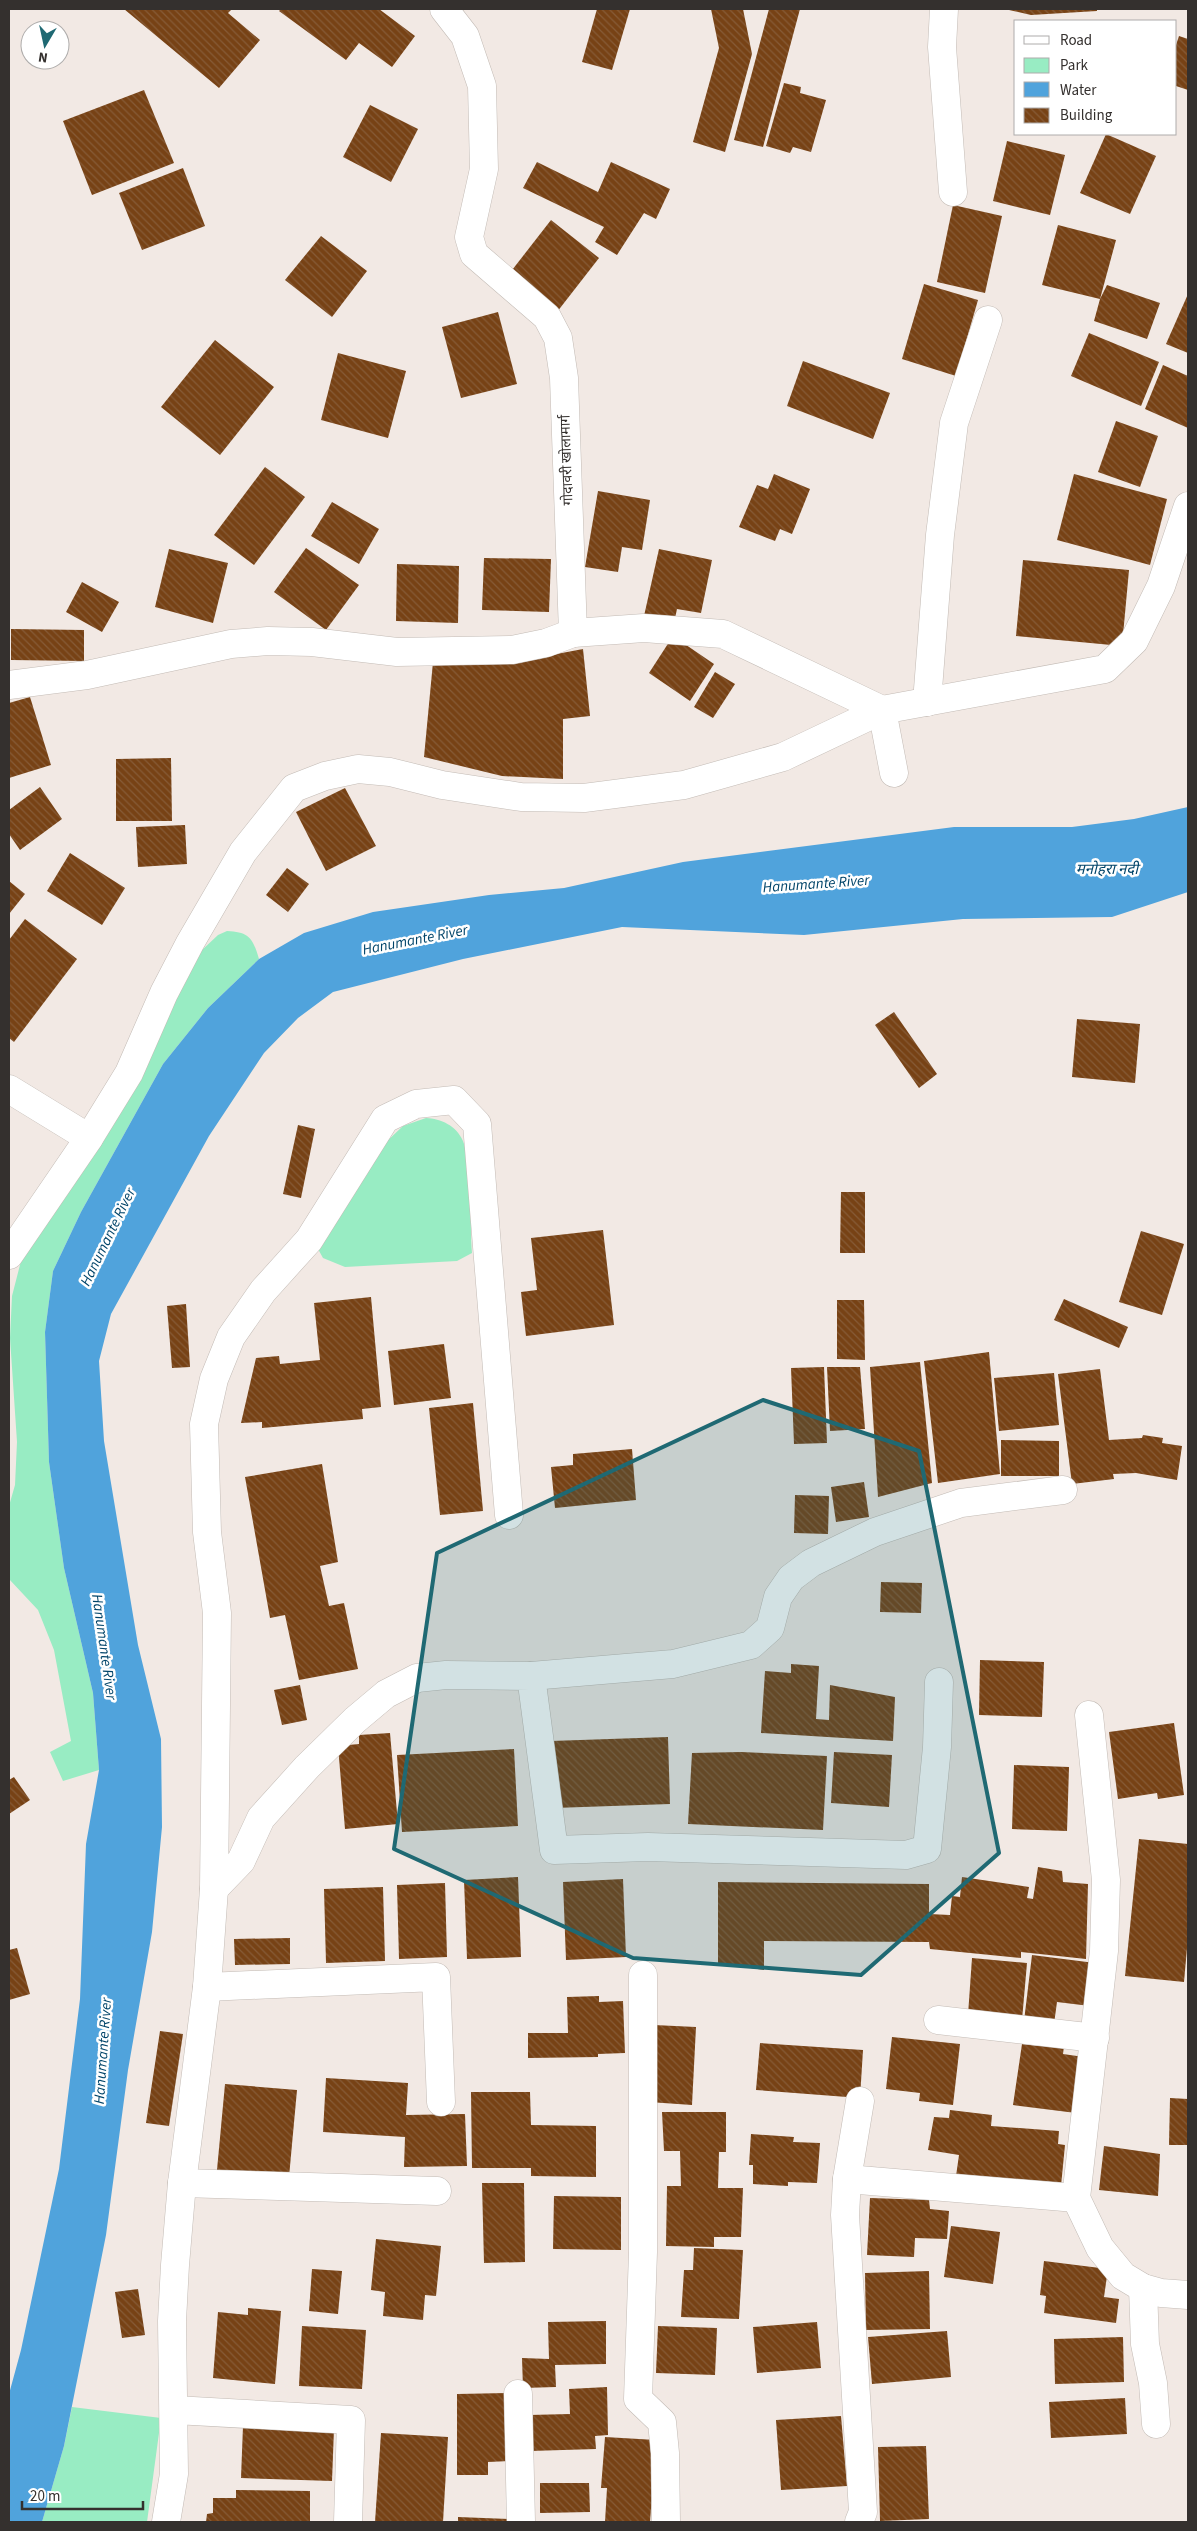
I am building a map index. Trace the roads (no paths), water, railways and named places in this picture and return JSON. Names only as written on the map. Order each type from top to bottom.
[{"type":"street","name":"गोदावरी खोलामार्ग","points":[[444,9],[465,36],[482,86],[484,169],[469,237],[474,254],[547,317],[558,338],[564,378],[573,633]]},
{"type":"street","points":[[944,9],[942,47],[953,192]]},
{"type":"street","points":[[927,702],[940,535],[954,423],[988,320]]},
{"type":"street","points":[[9,1255],[89,1138],[129,1073],[164,993],[195,935],[244,852],[294,788],[324,776],[358,769],[390,772],[442,785],[521,797],[593,797],[684,785],[783,757],[882,710],[1105,669],[1134,642],[1161,586],[1188,506]]},
{"type":"street","points":[[9,685],[86,675],[231,644],[268,641],[312,642],[397,652],[512,650],[546,643],[573,633],[644,628],[723,634],[882,710]]},
{"type":"street","points":[[882,710],[894,773]]},
{"type":"street","points":[[9,1089],[89,1138]]},
{"type":"street","points":[[166,2522],[174,2474],[172,2321],[182,2183],[207,1986],[214,1889],[217,1613],[207,1532],[204,1424],[214,1379],[231,1337],[264,1291],[309,1240],[385,1119],[416,1104],[454,1100],[477,1124],[509,1515]]},
{"type":"street","points":[[214,1889],[241,1861],[260,1818],[314,1760],[355,1720],[386,1694],[418,1678],[437,1676],[532,1676],[673,1664],[751,1645],[770,1628],[778,1597],[791,1578],[811,1563],[875,1532],[961,1503],[1063,1490]]},
{"type":"street","points":[[532,1676],[554,1850],[648,1846],[906,1855],[927,1849],[937,1748],[939,1682]]},
{"type":"street","points":[[1089,1714],[1106,1880],[1104,1951],[1076,2198],[1100,2248],[1123,2276],[1143,2288],[1161,2293],[1188,2294]]},
{"type":"street","points":[[643,1975],[644,2173],[638,2399],[662,2422],[666,2453],[666,2522]]},
{"type":"street","points":[[207,1986],[436,1977],[440,2102]]},
{"type":"street","points":[[938,2020],[1095,2038]]},
{"type":"street","points":[[859,2522],[863,2512],[845,2215],[847,2179],[860,2101]]},
{"type":"street","points":[[847,2179],[1076,2198]]},
{"type":"street","points":[[182,2183],[437,2191]]},
{"type":"street","points":[[1143,2288],[1145,2344],[1153,2383],[1156,2424]]},
{"type":"street","points":[[518,2394],[522,2522]]},
{"type":"street","points":[[174,2410],[351,2420],[348,2522]]},
{"type":"water","name":"मनोहरा नदी","points":[[1188,807],[1188,892],[1112,917],[963,919],[804,935],[622,927],[463,959],[333,992],[298,1018],[264,1053],[209,1136],[111,1314],[99,1361],[104,1441],[138,1645],[161,1739],[162,1827],[152,1932],[128,2070],[106,2235],[64,2446],[42,2522],[9,2522],[9,2394],[21,2350],[59,2169],[80,1999],[86,1844],[99,1770],[93,1693],[64,1568],[49,1462],[45,1332],[53,1271],[81,1212],[163,1064],[208,1008],[259,959],[304,933],[373,912],[489,895],[564,888],[683,862],[954,827],[1072,827],[1134,819]]},
{"type":"water label","name":"Hanumante River","points":[[816,884]]},
{"type":"water label","name":"Hanumante River","points":[[415,940]]},
{"type":"water label","name":"Hanumante River","points":[[108,1237]]},
{"type":"water label","name":"Hanumante River","points":[[104,1647]]},
{"type":"water label","name":"Hanumante River","points":[[103,2051]]}]
